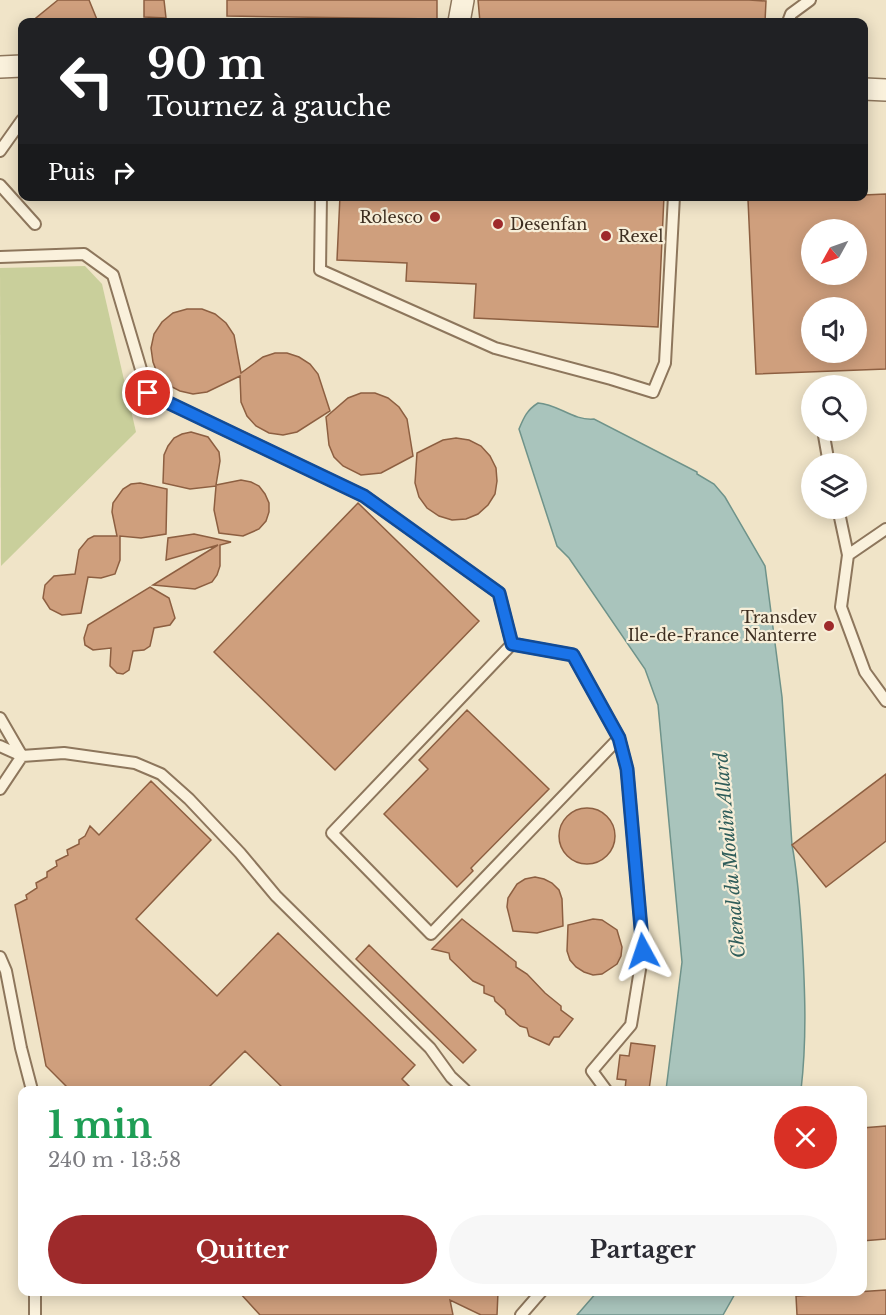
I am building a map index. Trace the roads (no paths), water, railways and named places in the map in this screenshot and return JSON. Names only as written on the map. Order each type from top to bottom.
[{"type":"street","points":[[460,18],[463,0]]},
{"type":"street","points":[[0,66],[18,66]]},
{"type":"street","points":[[868,89],[886,90]]},
{"type":"lane","points":[[790,18],[791,14],[810,0]]},
{"type":"lane","points":[[0,151],[18,126]]},
{"type":"lane","points":[[0,185],[35,224]]},
{"type":"lane","points":[[321,201],[320,270],[495,348],[653,392],[665,363],[674,201]]},
{"type":"lane","points":[[0,257],[84,254],[113,275],[148,393],[364,496],[499,593],[512,644]]},
{"type":"lane","points":[[840,519],[848,555],[841,607],[865,672],[886,701]]},
{"type":"lane","points":[[848,555],[886,529]]},
{"type":"lane","points":[[512,644],[573,655],[619,738],[627,769],[643,951],[631,1025],[592,1071],[603,1086]]},
{"type":"lane","points":[[512,644],[332,833],[431,934],[619,738]]},
{"type":"lane","points":[[0,718],[22,756]]},
{"type":"lane","points":[[0,746],[22,756],[64,753],[135,763],[161,774],[211,822],[276,896],[430,1048],[451,1077],[461,1086]]},
{"type":"lane","points":[[0,789],[22,756]]},
{"type":"lane","points":[[0,957],[6,971],[31,1086]]},
{"type":"lane","points":[[35,1296],[35,1315]]},
{"type":"lane","points":[[520,1315],[537,1296]]},
{"type":"water","name":"Chenal du Moulin Allard","points":[[538,403],[545,404],[579,417],[594,419],[697,472],[714,484],[725,497],[765,566],[782,697],[792,845],[801,926],[805,1014],[801,1086],[666,1086],[682,962],[658,705],[645,669],[569,558],[557,546],[519,429],[531,408]]},
{"type":"water","points":[[594,1296],[734,1296],[723,1315],[577,1315]]},
{"type":"place","name":"Rolesco","points":[[435,217]]},
{"type":"place","name":"Desenfan","points":[[498,224]]},
{"type":"place","name":"Rexel","points":[[606,236]]},
{"type":"place","name":"Transdev Ile-de-France Nanterre","points":[[829,626]]}]
